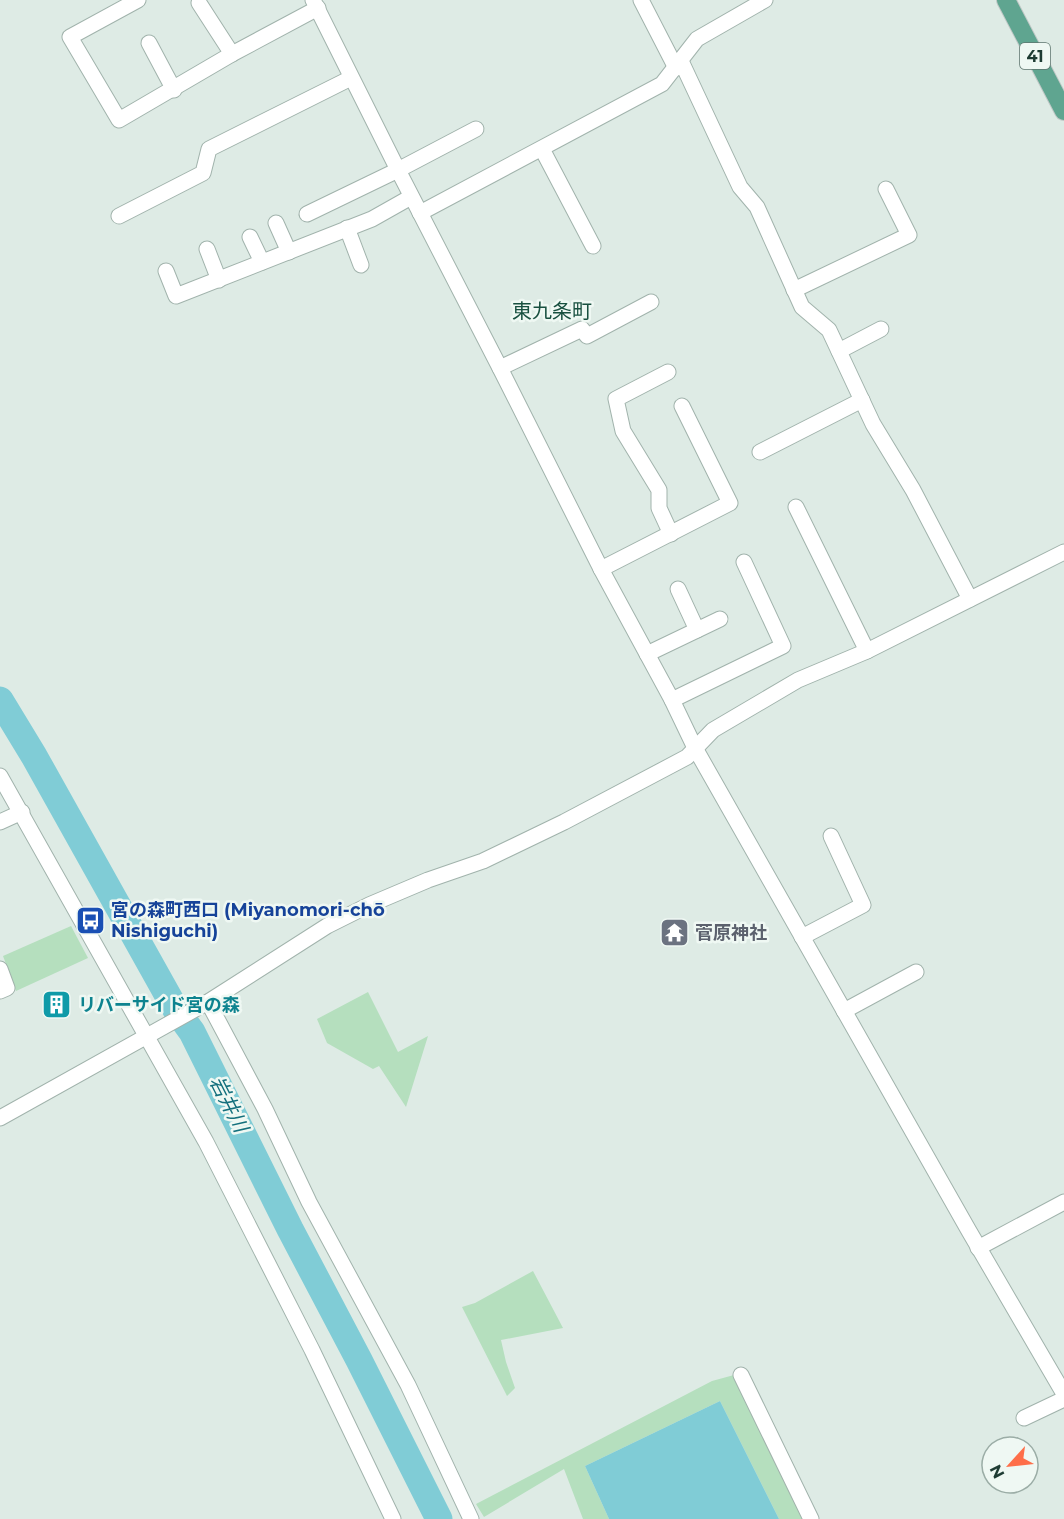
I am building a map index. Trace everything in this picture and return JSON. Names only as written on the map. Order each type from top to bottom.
[{"type":"main road","name":"41","points":[[1006,0],[1063,109]]},
{"type":"street","points":[[138,0],[70,37],[119,120],[174,90],[316,4],[411,197],[695,748],[1064,1396],[1024,1418]]},
{"type":"street","points":[[641,0],[679,64],[740,187],[757,207],[802,307],[829,330],[873,424],[913,490],[970,599]]},
{"type":"street","points":[[420,213],[662,84],[698,39],[765,0]]},
{"type":"street","points":[[199,3],[232,54]]},
{"type":"street","points":[[149,43],[174,90]]},
{"type":"street","points":[[119,216],[203,173],[209,148],[351,78]]},
{"type":"street","points":[[307,214],[476,129]]},
{"type":"street","points":[[542,149],[593,246]]},
{"type":"street","points":[[794,290],[909,235],[886,189]]},
{"type":"street","points":[[166,271],[176,296],[372,219],[411,197]]},
{"type":"street","points":[[276,223],[289,252]]},
{"type":"street","points":[[348,228],[361,265]]},
{"type":"street","points":[[250,237],[262,262]]},
{"type":"street","points":[[207,249],[219,280]]},
{"type":"street","points":[[500,368],[582,328],[587,336],[651,302]]},
{"type":"street","points":[[839,351],[882,329]]},
{"type":"street","points":[[668,372],[616,399],[623,431],[659,490],[659,508],[671,534]]},
{"type":"street","points":[[760,452],[862,400]]},
{"type":"street","points":[[601,569],[730,503],[682,406]]},
{"type":"street","points":[[796,507],[867,651]]},
{"type":"street","points":[[0,1118],[204,1004],[327,926],[418,884],[483,861],[564,822],[687,757],[713,730],[798,680],[867,651],[1064,552]]},
{"type":"street","points":[[672,700],[783,646],[744,562]]},
{"type":"street","points":[[678,589],[696,630]]},
{"type":"street","points":[[647,654],[720,619]]},
{"type":"street","points":[[0,776],[152,1034],[312,1350],[393,1519]]},
{"type":"street","points":[[0,822],[21,812]]},
{"type":"street","points":[[802,937],[863,905],[831,836]]},
{"type":"street","points":[[0,969],[7,988],[0,991]]},
{"type":"street","points":[[844,1011],[916,972]]},
{"type":"street","points":[[204,1004],[265,1109],[309,1202],[408,1385],[471,1519]]},
{"type":"street","points":[[978,1248],[1064,1202]]},
{"type":"street","points":[[741,1375],[812,1519]]},
{"type":"green space","points":[[71,926],[88,958],[16,991],[3,956]]},
{"type":"green space","points":[[368,992],[398,1052],[428,1036],[406,1107],[379,1066],[373,1069],[327,1043],[317,1019]]},
{"type":"green space","points":[[533,1271],[563,1328],[501,1340],[515,1388],[507,1396],[462,1307],[475,1303]]},
{"type":"green space","points":[[734,1375],[805,1519],[779,1519],[720,1401],[585,1466],[609,1519],[583,1519],[564,1469],[484,1517],[476,1504],[712,1381]]},
{"type":"water","points":[[720,1401],[779,1519],[609,1519],[585,1466]]},
{"type":"waterway","name":"岩井川","points":[[0,700],[34,756],[176,1010],[192,1032],[439,1519]]},
{"type":"place","name":"宮の森町西口 (Miyanomori-chō Nishiguchi)","points":[[90,920]]},
{"type":"place","name":"菅原神社","points":[[674,933]]},
{"type":"place","name":"リバーサイド宮の森","points":[[57,1005]]},
{"type":"district","name":"東九条町","points":[[552,311]]}]
